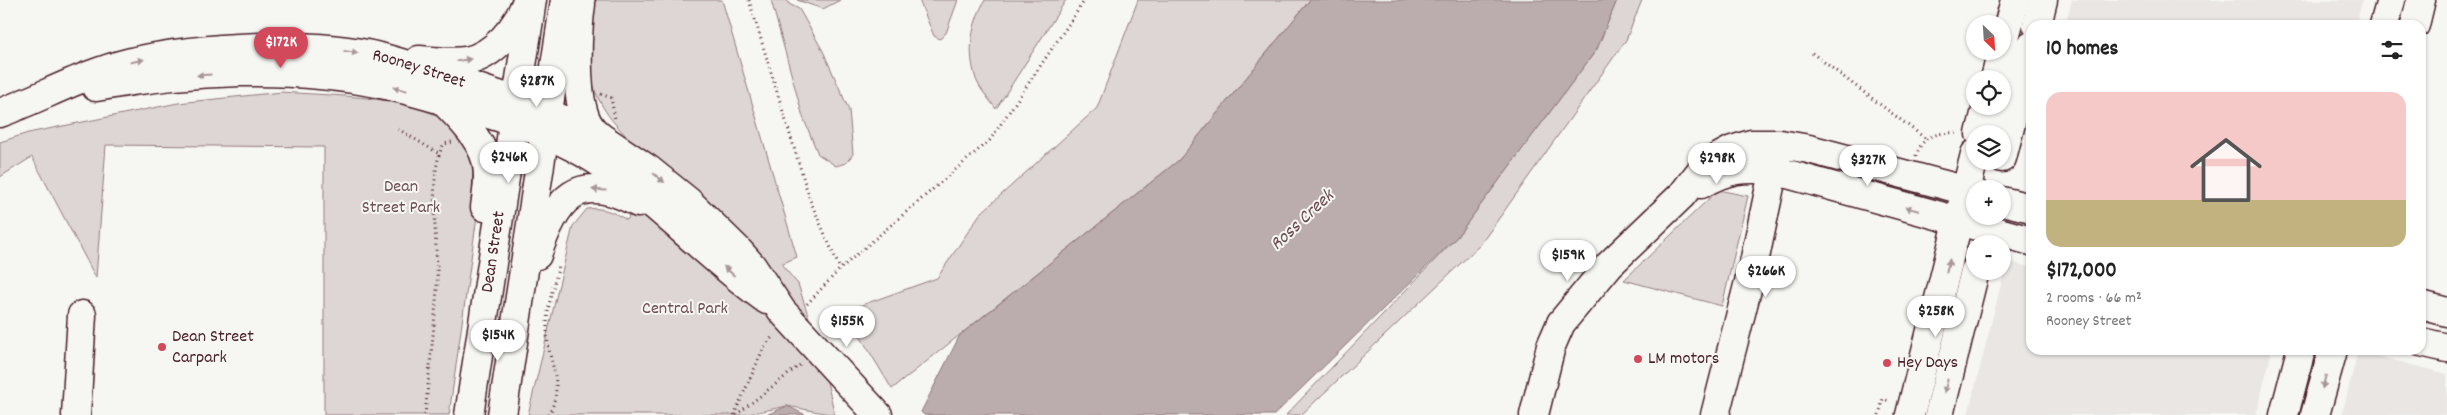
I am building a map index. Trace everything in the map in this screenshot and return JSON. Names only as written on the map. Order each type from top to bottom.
[{"type":"main road","points":[[380,58],[456,62],[475,58],[501,40],[515,23],[527,0]]},
{"type":"main road","name":"Dean Street","points":[[469,415],[532,0]]},
{"type":"main road","name":"Dean Street","points":[[502,415],[565,0]]},
{"type":"main road","points":[[582,0],[578,32],[582,104],[588,125],[609,130]]},
{"type":"main road","points":[[2011,15],[2015,0]]},
{"type":"main road","points":[[2038,20],[2043,0]]},
{"type":"main road","points":[[2385,20],[2390,0]]},
{"type":"main road","points":[[2416,20],[2421,0]]},
{"type":"main road","name":"Rooney Street","points":[[0,113],[42,97],[232,61],[313,49],[380,58],[546,124],[611,170],[736,277],[788,316]]},
{"type":"main road","name":"Rooney Street","points":[[232,61],[309,75],[368,82],[441,99],[516,112]]},
{"type":"main road","points":[[2011,125],[2026,66]]},
{"type":"main road","points":[[441,99],[476,139],[486,160],[488,180],[482,230],[485,303]]},
{"type":"main road","name":"Rooney Street","points":[[546,124],[609,130],[648,169],[711,222],[752,266],[788,316],[878,415]]},
{"type":"main road","points":[[1534,415],[1551,346],[1561,323],[1609,265],[1682,195],[1706,164],[1732,150],[1752,144],[1776,157],[1959,222],[2026,240]]},
{"type":"main road","points":[[1776,157],[1809,150],[1966,191]]},
{"type":"main road","points":[[1715,415],[1754,258],[1776,157]]},
{"type":"main road","points":[[512,346],[531,274],[546,228],[556,209],[568,196],[588,189],[616,192],[675,223]]},
{"type":"main road","points":[[1900,408],[1966,203]]},
{"type":"main road","points":[[2011,203],[2026,207]]},
{"type":"main road","points":[[1939,415],[1973,280]]},
{"type":"main road","points":[[2426,306],[2447,312]]},
{"type":"main road","points":[[76,415],[82,315]]},
{"type":"main road","points":[[2426,343],[2447,348]]},
{"type":"main road","points":[[2284,415],[2300,355]]},
{"type":"main road","points":[[2316,415],[2332,355]]},
{"type":"path","points":[[749,0],[810,200],[840,269]]},
{"type":"path","points":[[735,415],[764,346],[788,316],[990,140],[1086,0]]},
{"type":"path","points":[[1812,53],[1926,139]]},
{"type":"path","points":[[597,94],[612,98],[615,108],[609,130]]},
{"type":"path","points":[[398,129],[438,152]]},
{"type":"path","points":[[1916,156],[1919,147],[1926,139],[1942,132],[1966,133]]},
{"type":"path","points":[[425,415],[437,287],[435,179],[438,152],[444,144],[453,141]]},
{"type":"path","points":[[549,415],[555,403],[558,387],[556,372],[548,352],[546,327],[559,263]]},
{"type":"path","points":[[735,415],[805,361]]},
{"type":"path","points":[[1879,415],[1883,399],[1900,408]]},
{"type":"shaded area","points":[[2072,0],[2362,0],[2357,20],[2066,20]]},
{"type":"shaded area","points":[[2011,262],[2026,267],[2026,355],[2271,355],[2256,415],[1968,415],[2002,280],[2011,280]]},
{"type":"shaded area","points":[[2357,355],[2373,355],[2447,374],[2447,415],[2342,415]]},
{"type":"green space","name":"Central Park","points":[[596,0],[722,0],[797,257],[781,264],[798,284],[819,349],[835,415],[787,406],[744,415],[528,415],[573,226],[587,209],[608,211],[627,220],[662,166],[623,133],[612,121],[596,92],[591,76],[589,58]]},
{"type":"green space","points":[[771,0],[787,0],[789,4],[799,9],[823,51],[849,110],[853,154],[846,163],[836,166],[818,154],[803,117]]},
{"type":"green space","points":[[797,0],[840,0],[823,9]]},
{"type":"green space","points":[[919,0],[958,0],[946,33],[940,39],[934,36]]},
{"type":"green space","points":[[985,0],[1066,0],[996,109],[978,83],[973,69],[972,39],[976,19]]},
{"type":"green space","points":[[1138,0],[1310,0],[1179,160],[892,389],[845,311],[937,278],[980,214],[1097,108]]},
{"type":"green space","points":[[1617,0],[1642,0],[1626,40],[1480,245],[1301,415],[1286,415],[1456,238],[1597,49]]},
{"type":"green space","name":"Dean Street Park","points":[[282,92],[373,99],[421,109],[440,118],[454,129],[465,144],[474,169],[480,195],[449,415],[324,415],[324,147],[106,145],[96,278],[32,157],[0,177],[0,142],[28,133],[178,103]]},
{"type":"green space","points":[[1718,190],[1748,196],[1722,306],[1624,280]]},
{"type":"water","name":"Ross Creek","points":[[1310,0],[1617,0],[1597,49],[1456,238],[1274,415],[924,415],[921,412],[960,335],[1179,160]]},
{"type":"water","points":[[787,406],[806,415],[766,415]]},
{"type":"place","name":"Dean Street Carpark","points":[[162,347]]},
{"type":"place","name":"LM motors","points":[[1638,359]]},
{"type":"place","name":"Hey Days","points":[[1887,363]]}]
